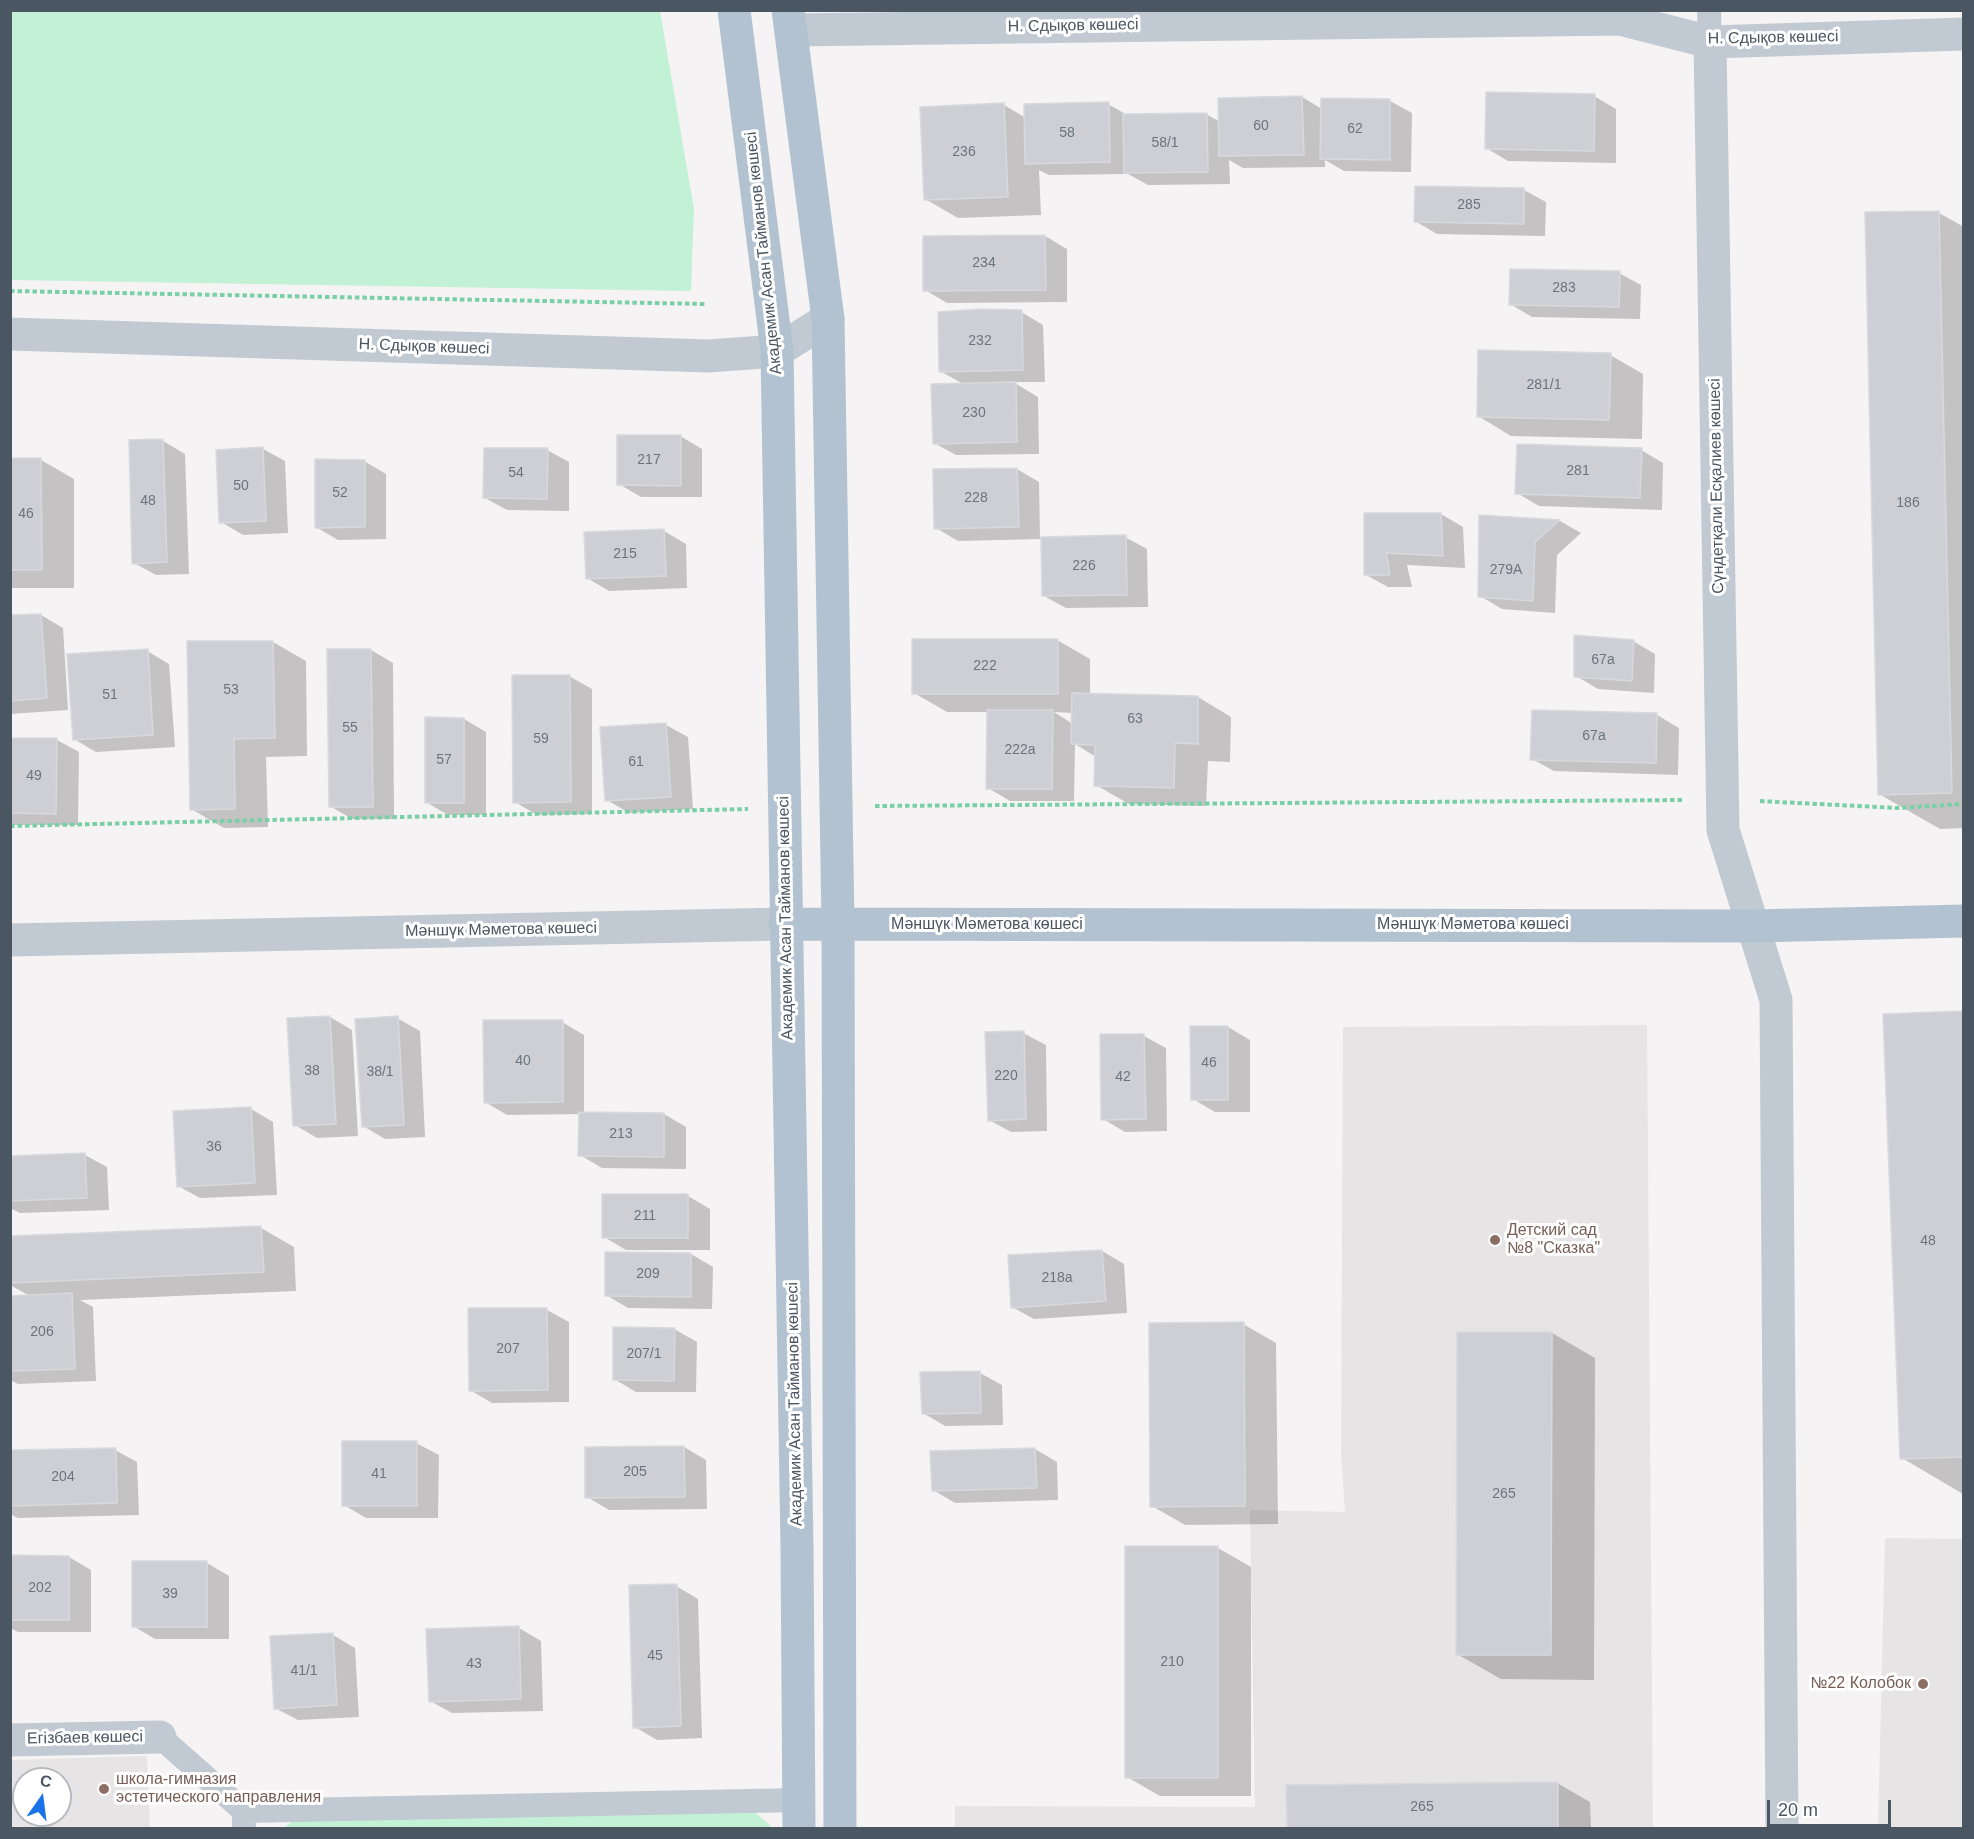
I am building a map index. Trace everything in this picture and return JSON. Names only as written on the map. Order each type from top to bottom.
[{"type":"main road","name":"Академик Асан Тайманов көшесі","points":[[734,10],[777,351],[797,1547],[799,1814]]},
{"type":"main road","points":[[790,20],[828,319],[838,924],[840,1828]]},
{"type":"main road","name":"Мәншүк Мәметова көшесі","points":[[785,924],[1754,926],[1964,921]]},
{"type":"street","name":"Н. Сдықов көшесі","points":[[790,20],[1620,15],[1709,26],[1964,34]]},
{"type":"street","name":"Сүндетқали Есқалиев көшесі","points":[[1709,26],[1723,830],[1776,1000],[1782,1828]]},
{"type":"street","name":"Н. Сдықов көшесі","points":[[10,334],[709,356],[777,351],[828,319]]},
{"type":"street","name":"Мәншүк Мәметова көшесі","points":[[10,940],[785,924]]},
{"type":"street","name":"Егізбаев көшесі","points":[[10,1740],[160,1737]]},
{"type":"lane","points":[[160,1737],[244,1820],[799,1814]]},
{"type":"path","points":[[10,291],[705,304]]},
{"type":"path","points":[[836,807],[1722,800],[1897,808],[1964,804]]},
{"type":"path","points":[[10,826],[784,808]]},
{"type":"shaded area","name":"Детский сад №8 \"Сказка\"","points":[[1647,1025],[1653,1828],[955,1828],[955,1806],[1255,1807],[1250,1510],[1345,1512],[1341,1454],[1343,1027]]},
{"type":"shaded area","name":"№22 Колобок","points":[[1885,1538],[1963,1539],[1963,1828],[1878,1828]]},
{"type":"shaded area","name":"школа-гимназия эстетического направления","points":[[147,1756],[150,1828],[11,1828],[11,1760]]},
{"type":"green space","points":[[11,10],[660,11],[694,209],[691,291],[11,280]]},
{"type":"green space","points":[[752,1810],[771,1826],[768,1828],[284,1828],[294,1820]]},
{"type":"building","points":[[1486,92],[1595,94],[1594,151],[1485,149]]},
{"type":"building","points":[[1302,96],[1304,155],[1219,156],[1218,98]]},
{"type":"building","points":[[1321,98],[1390,99],[1390,160],[1320,159]]},
{"type":"building","points":[[1109,102],[1110,162],[1025,164],[1024,104]]},
{"type":"building","points":[[1004,103],[1008,197],[924,200],[920,107]]},
{"type":"building","points":[[1207,113],[1208,172],[1124,173],[1123,114]]},
{"type":"building","points":[[1415,186],[1524,188],[1524,224],[1414,222]]},
{"type":"building","points":[[1939,211],[1952,793],[1878,795],[1865,212]]},
{"type":"building","points":[[1045,235],[1046,290],[923,291],[923,236]]},
{"type":"building","points":[[1510,269],[1620,271],[1619,307],[1509,305]]},
{"type":"building","points":[[982,309],[1022,310],[1023,370],[939,372],[938,312]]},
{"type":"building","points":[[1478,350],[1611,353],[1609,420],[1477,417]]},
{"type":"building","points":[[1016,382],[1017,442],[933,444],[931,384]]},
{"type":"building","points":[[617,435],[681,435],[681,486],[617,485]]},
{"type":"building","points":[[163,439],[167,562],[132,564],[129,440]]},
{"type":"building","points":[[1517,444],[1642,448],[1640,498],[1515,494]]},
{"type":"building","points":[[263,447],[266,521],[219,523],[216,450]]},
{"type":"building","points":[[484,448],[548,448],[547,499],[483,498]]},
{"type":"building","points":[[10,458],[41,458],[42,570],[10,570]]},
{"type":"building","points":[[315,459],[365,460],[365,527],[315,528]]},
{"type":"building","points":[[1017,468],[1019,527],[934,529],[933,469]]},
{"type":"building","points":[[1364,513],[1441,513],[1443,556],[1386,553],[1390,575],[1364,575]]},
{"type":"building","points":[[1479,515],[1560,520],[1535,542],[1533,601],[1478,597]]},
{"type":"building","points":[[664,529],[666,576],[586,579],[584,532]]},
{"type":"building","points":[[1126,535],[1127,595],[1042,596],[1041,537]]},
{"type":"building","points":[[41,614],[47,698],[10,701],[10,615]]},
{"type":"building","points":[[1574,635],[1634,640],[1632,681],[1574,677]]},
{"type":"building","points":[[912,639],[1058,639],[1058,694],[912,694]]},
{"type":"building","points":[[187,641],[273,641],[275,738],[234,739],[235,809],[190,810]]},
{"type":"building","points":[[148,649],[153,735],[73,740],[67,654]]},
{"type":"building","points":[[327,649],[371,649],[373,807],[329,807]]},
{"type":"building","points":[[512,675],[570,675],[571,802],[513,803]]},
{"type":"building","points":[[1072,693],[1198,696],[1198,744],[1175,743],[1174,788],[1094,786],[1095,745],[1071,744]]},
{"type":"building","points":[[987,710],[1053,710],[1052,789],[986,789]]},
{"type":"building","points":[[1532,710],[1657,713],[1656,763],[1530,760]]},
{"type":"building","points":[[425,717],[464,718],[464,803],[425,803]]},
{"type":"building","points":[[666,723],[671,797],[605,801],[600,727]]},
{"type":"building","points":[[10,738],[57,738],[56,814],[10,813]]},
{"type":"building","points":[[1963,1011],[1964,1457],[1900,1459],[1883,1014]]},
{"type":"building","points":[[330,1016],[336,1124],[293,1126],[287,1018]]},
{"type":"building","points":[[398,1016],[404,1125],[362,1127],[355,1019]]},
{"type":"building","points":[[483,1020],[563,1020],[563,1102],[484,1103]]},
{"type":"building","points":[[1190,1026],[1228,1026],[1228,1100],[1191,1100]]},
{"type":"building","points":[[1024,1031],[1026,1119],[988,1121],[985,1032]]},
{"type":"building","points":[[1100,1034],[1144,1034],[1146,1119],[1101,1120]]},
{"type":"building","points":[[251,1107],[255,1183],[177,1187],[173,1111]]},
{"type":"building","points":[[579,1112],[664,1113],[664,1157],[578,1156]]},
{"type":"building","points":[[85,1153],[87,1198],[10,1201],[10,1156]]},
{"type":"building","points":[[602,1194],[688,1194],[688,1238],[602,1238]]},
{"type":"building","points":[[261,1226],[264,1272],[10,1283],[10,1236]]},
{"type":"building","points":[[1102,1250],[1106,1301],[1011,1308],[1008,1255]]},
{"type":"building","points":[[605,1252],[691,1253],[691,1297],[605,1296]]},
{"type":"building","points":[[72,1293],[75,1369],[10,1371],[10,1296]]},
{"type":"building","points":[[468,1308],[547,1308],[548,1390],[469,1391]]},
{"type":"building","points":[[1244,1322],[1245,1506],[1150,1507],[1149,1323]]},
{"type":"building","points":[[613,1327],[675,1328],[674,1381],[613,1380]]},
{"type":"building","points":[[1457,1332],[1552,1332],[1551,1655],[1456,1655]]},
{"type":"building","points":[[980,1371],[981,1413],[922,1414],[920,1372]]},
{"type":"building","points":[[342,1441],[417,1441],[417,1506],[342,1506]]},
{"type":"building","points":[[684,1446],[685,1497],[585,1498],[585,1447]]},
{"type":"building","points":[[116,1448],[117,1503],[10,1506],[10,1450]]},
{"type":"building","points":[[1035,1448],[1037,1488],[932,1491],[930,1451]]},
{"type":"building","points":[[1125,1546],[1218,1546],[1218,1778],[1125,1778]]},
{"type":"building","points":[[10,1555],[69,1556],[69,1620],[10,1620]]},
{"type":"building","points":[[132,1561],[207,1561],[207,1627],[132,1627]]},
{"type":"building","points":[[677,1584],[681,1726],[633,1728],[629,1585]]},
{"type":"building","points":[[519,1626],[521,1699],[429,1702],[426,1629]]},
{"type":"building","points":[[333,1633],[337,1705],[274,1709],[270,1636]]},
{"type":"building","points":[[1558,1782],[1558,1828],[1287,1828],[1286,1785]]},
{"type":"place","name":"Детский сад №8 \"Сказка\"","points":[[1495,1240]]},
{"type":"place","name":"№22 Колобок","points":[[1923,1684]]},
{"type":"place","name":"школа-гимназия эстетического направления","points":[[104,1789]]}]
